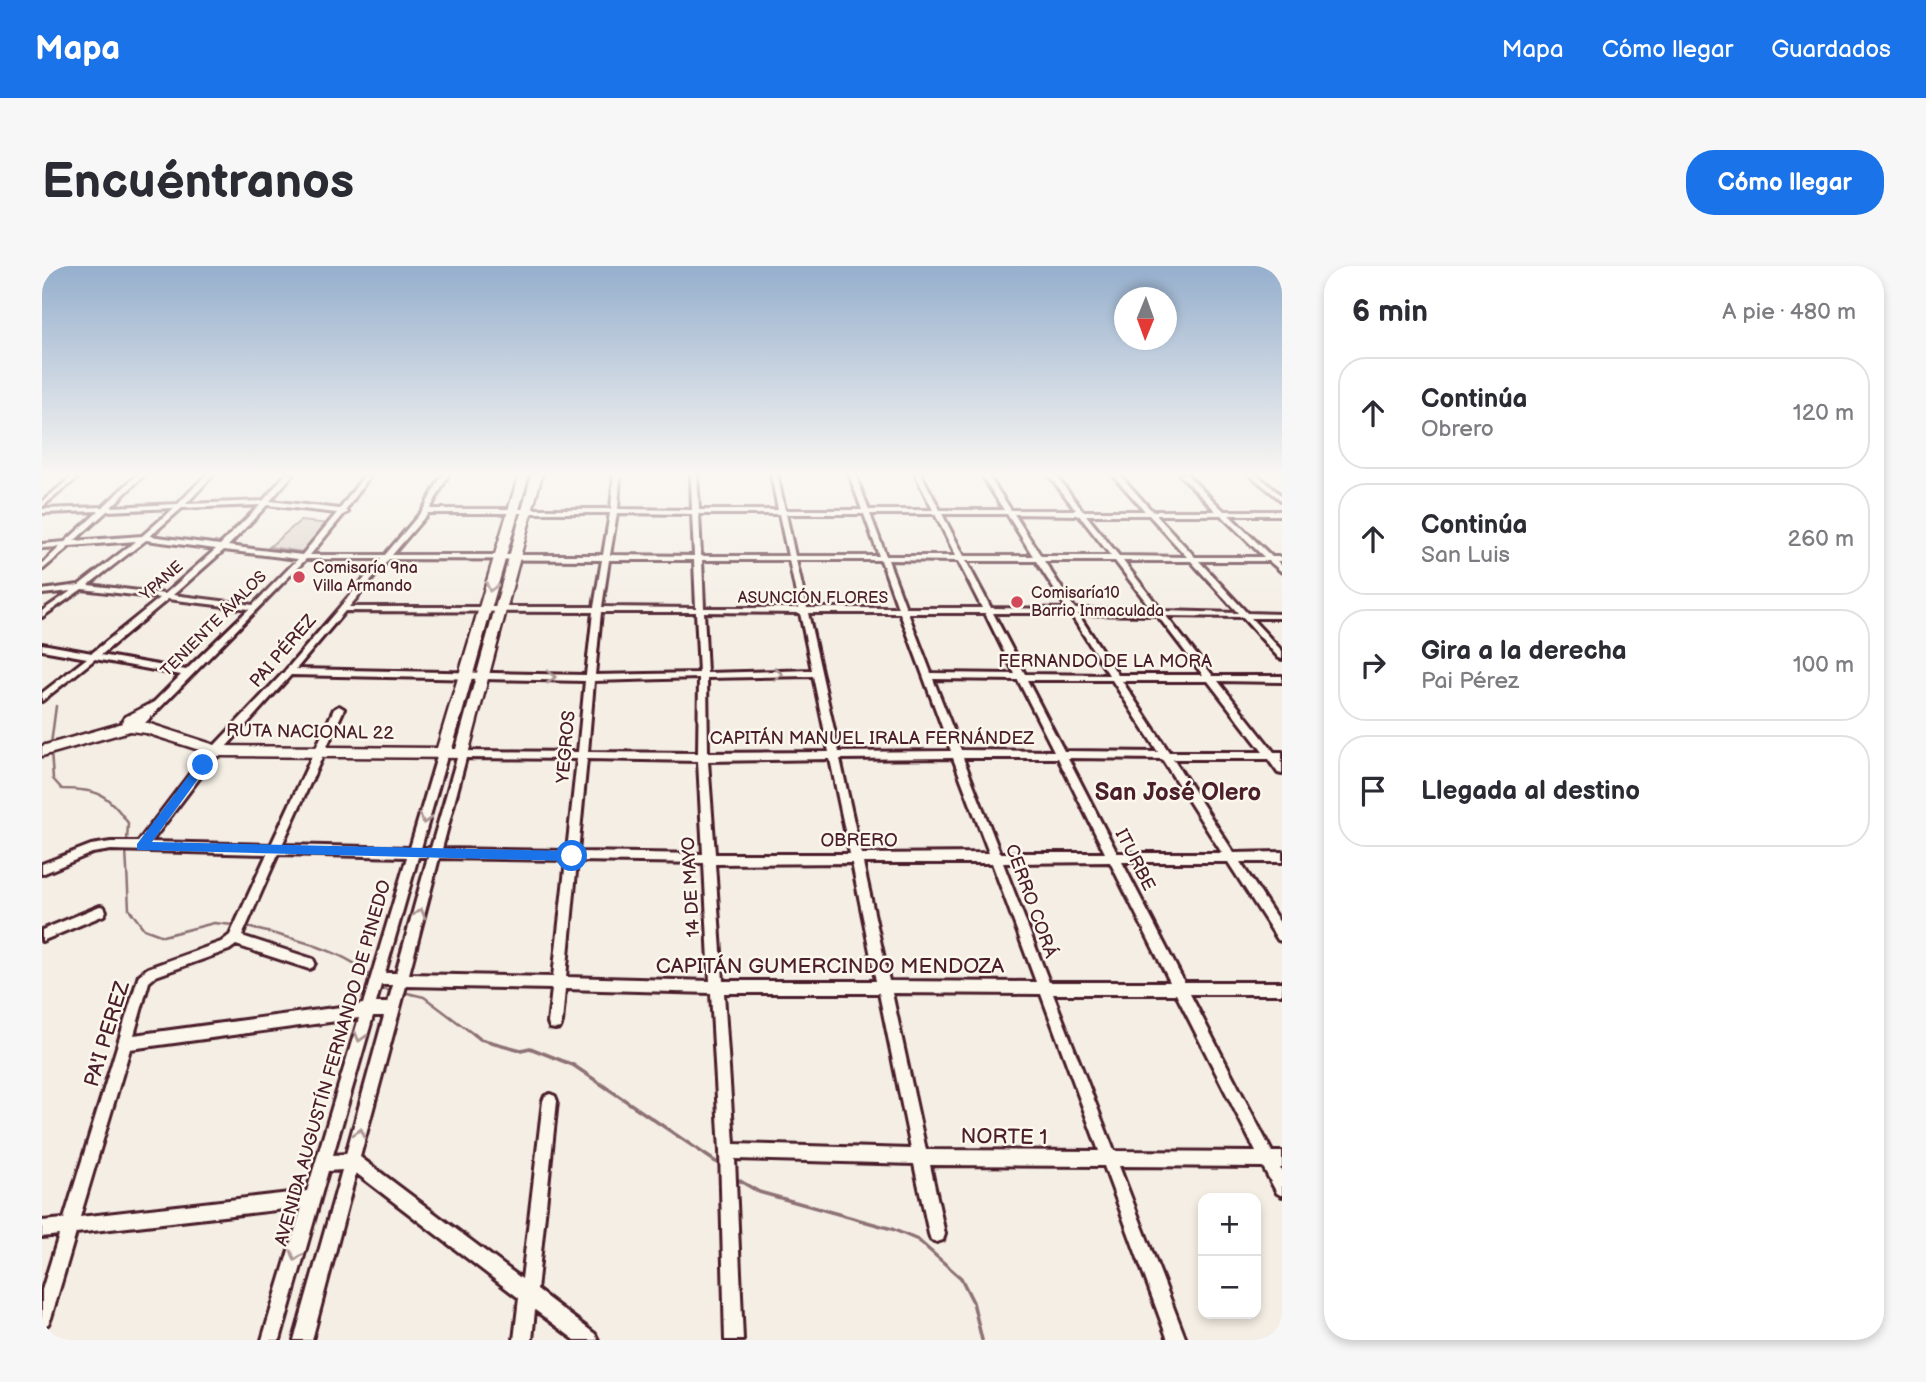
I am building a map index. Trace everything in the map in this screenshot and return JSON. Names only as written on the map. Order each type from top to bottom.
[{"type":"highway","name":"AVENIDA AUGUSTÍN FERNANDO DE PINEDO","points":[[443,753],[509,524]]},
{"type":"highway","points":[[462,754],[524,524]]},
{"type":"highway","name":"RUTA NACIONAL 22","points":[[48,746],[135,721],[218,751],[462,754]]},
{"type":"street","points":[[42,568],[88,524]]},
{"type":"street","points":[[42,615],[162,524]]},
{"type":"street","name":"YPANE","points":[[42,698],[164,597],[245,524]]},
{"type":"street","name":"TENIENTE ÁVALOS","points":[[135,721],[156,705],[334,524]]},
{"type":"street","name":"PAI PÉREZ","points":[[142,847],[203,765],[289,672],[415,524]]},
{"type":"street","name":"YEGROS","points":[[555,1023],[597,611],[612,524]]},
{"type":"street","name":"14 DE MAYO","points":[[697,524],[703,757],[727,1152],[734,1340]]},
{"type":"street","points":[[785,524],[937,1234]]},
{"type":"street","name":"CERRO CORÁ","points":[[870,524],[1177,1340]]},
{"type":"street","name":"ITURBE","points":[[941,524],[1179,986],[1275,1160],[1282,1188]]},
{"type":"street","points":[[1016,524],[1282,936]]},
{"type":"street","points":[[1090,524],[1208,676],[1277,756],[1282,770]]},
{"type":"street","points":[[1161,524],[1282,656]]},
{"type":"street","points":[[1234,524],[1282,570]]},
{"type":"street","points":[[42,546],[146,538],[304,556],[1282,559]]},
{"type":"street","points":[[42,592],[81,587],[254,607]]},
{"type":"street","name":"ASUNCIÓN FLORES","points":[[343,609],[904,613],[1073,611],[1282,615]]},
{"type":"street","points":[[42,647],[188,673]]},
{"type":"street","points":[[289,672],[590,678],[817,673]]},
{"type":"street","name":"FERNANDO DE LA MORA","points":[[928,676],[1208,676],[1282,679]]},
{"type":"street","points":[[309,963],[233,939],[340,709]]},
{"type":"street","name":"AVENIDA AUGUSTÍN FERNANDO DE PINEDO","points":[[271,1340],[443,753]]},
{"type":"street","points":[[303,1340],[462,754]]},
{"type":"street","name":"CAPITÁN MANUEL IRALA FERNÁNDEZ","points":[[462,754],[703,757],[957,754],[1277,756]]},
{"type":"street","name":"OBRERO","points":[[42,869],[92,849],[111,846],[709,859],[1282,858]]},
{"type":"street","points":[[42,936],[100,911]]},
{"type":"street","name":"PA'I PEREZ","points":[[42,1318],[144,979],[152,972],[225,946],[233,939]]},
{"type":"street","name":"CAPITÁN GUMERCINDO MENDOZA","points":[[378,979],[716,987],[885,985],[1282,988]]},
{"type":"street","points":[[125,1043],[368,1010],[393,1009]]},
{"type":"street","points":[[523,1340],[550,1101]]},
{"type":"street","name":"NORTE 1","points":[[727,1152],[922,1157],[1275,1160]]},
{"type":"street","points":[[323,1164],[353,1161],[589,1340]]},
{"type":"street","points":[[42,1229],[313,1198]]},
{"type":"shaded area","points":[[296,524],[331,524],[303,552],[269,547]]},
{"type":"waterway","points":[[51,744],[56,706]]},
{"type":"waterway","points":[[51,751],[53,779],[62,789],[85,790],[108,799],[128,823],[127,841]]},
{"type":"waterway","points":[[126,850],[129,909],[144,929],[163,936],[214,923],[233,925]]},
{"type":"waterway","points":[[246,927],[333,953],[350,961],[373,980]]},
{"type":"waterway","points":[[379,989],[393,991]]},
{"type":"waterway","points":[[403,992],[424,997],[476,1036]]},
{"type":"waterway","points":[[474,1034],[480,1039],[521,1050],[530,1048],[573,1065],[716,1162]]},
{"type":"waterway","points":[[735,1178],[759,1192],[892,1229],[918,1240],[961,1278],[973,1302],[982,1340]]},
{"type":"place","name":"Comisaría 9na Villa Armando","points":[[299,577]]},
{"type":"place","name":"Comisaría10 Barrio Inmaculada","points":[[1017,602]]},
{"type":"district","name":"San José Olero","points":[[1178,792]]},
{"type":"route","points":[[203,765],[142,847],[572,856]]}]
